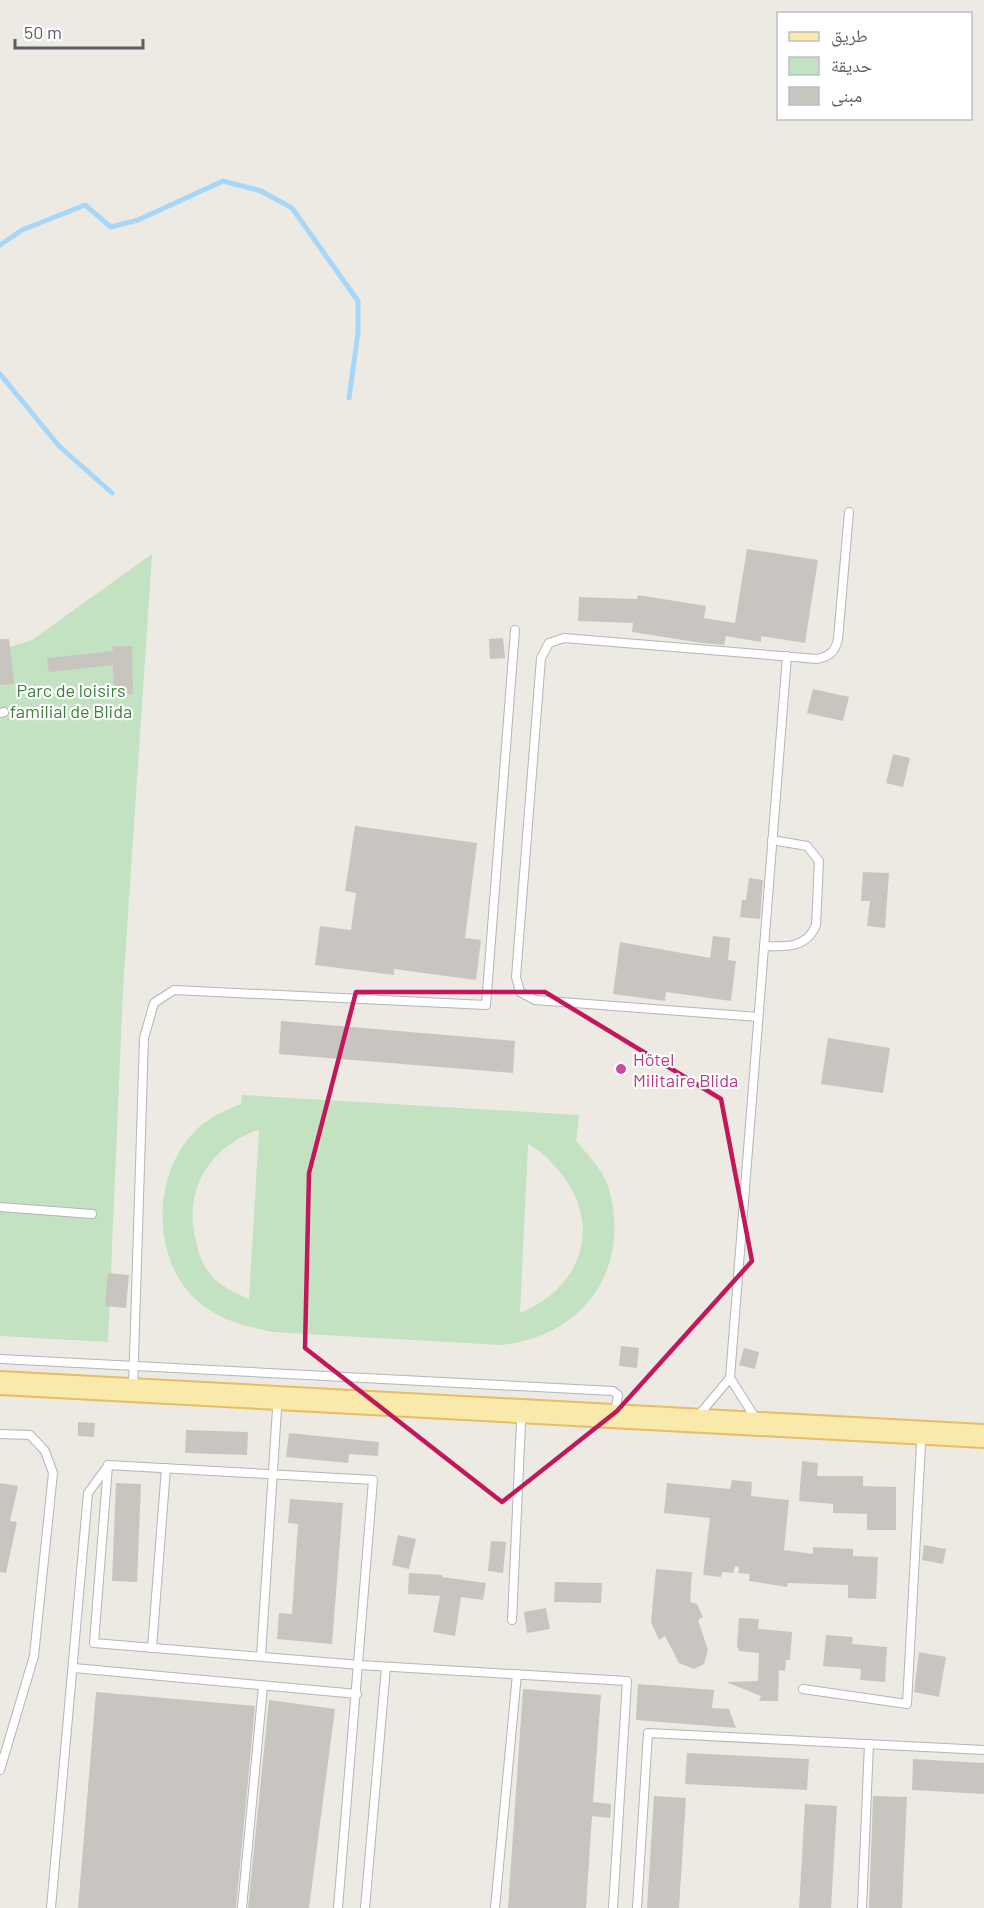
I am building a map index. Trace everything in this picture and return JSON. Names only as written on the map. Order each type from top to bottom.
[{"type":"main road","points":[[0,1383],[984,1436]]},
{"type":"main road","points":[[0,1395],[984,1447]]},
{"type":"lane","points":[[758,1017],[535,1000],[527,998],[520,992],[516,977],[541,658],[549,644],[564,638],[817,659],[831,655],[836,649],[849,512]]},
{"type":"lane","points":[[133,1390],[144,1038],[154,1004],[174,990],[486,1005],[515,630]]},
{"type":"lane","points":[[758,1424],[730,1378],[787,656]]},
{"type":"lane","points":[[764,946],[782,947],[801,943],[813,934],[816,925],[819,861],[807,846],[772,840]]},
{"type":"lane","points":[[0,1207],[92,1214]]},
{"type":"lane","points":[[0,1359],[613,1391],[618,1395],[615,1415]]},
{"type":"lane","points":[[694,1420],[730,1378]]},
{"type":"lane","points":[[261,1656],[277,1409]]},
{"type":"lane","points":[[512,1620],[521,1422]]},
{"type":"lane","points":[[0,1434],[30,1436],[45,1451],[53,1473],[34,1656],[0,1770]]},
{"type":"lane","points":[[803,1689],[907,1704],[921,1444]]},
{"type":"lane","points":[[108,1466],[373,1480],[360,1665],[338,1908]]},
{"type":"lane","points":[[108,1466],[94,1643],[360,1665],[627,1681],[613,1908]]},
{"type":"lane","points":[[51,1908],[88,1493],[108,1466]]},
{"type":"lane","points":[[152,1648],[166,1468]]},
{"type":"lane","points":[[365,1908],[386,1666]]},
{"type":"lane","points":[[74,1668],[357,1694]]},
{"type":"lane","points":[[495,1908],[517,1674]]},
{"type":"lane","points":[[242,1908],[262,1686]]},
{"type":"lane","points":[[637,1908],[648,1733],[984,1750]]},
{"type":"lane","points":[[862,1908],[869,1744]]},
{"type":"highlighted area","points":[[356,992],[545,992],[721,1099],[752,1261],[617,1411],[502,1502],[305,1348],[309,1173]]},
{"type":"green space","name":"Parc de loisirs familial de Blida","points":[[152,554],[123,989],[108,1342],[0,1336],[0,650],[32,640]]},
{"type":"green space","points":[[242,1095],[579,1115],[576,1141],[602,1174],[608,1186],[614,1216],[614,1244],[607,1270],[595,1293],[578,1313],[556,1328],[530,1339],[501,1345],[272,1332],[225,1319],[211,1311],[191,1294],[176,1274],[167,1250],[163,1224],[164,1197],[170,1172],[181,1149],[197,1129],[212,1117],[241,1104]],"holes":[[[259,1130],[249,1299],[221,1285],[205,1267],[198,1250],[193,1219],[194,1202],[205,1171],[215,1158],[241,1137]],[[528,1144],[552,1163],[573,1191],[581,1212],[583,1233],[580,1252],[559,1288],[541,1302],[520,1313]]]},
{"type":"building","points":[[747,549],[818,560],[805,643],[761,636],[761,642],[726,636],[724,645],[702,643],[632,632],[633,623],[578,621],[579,597],[637,599],[638,595],[706,606],[704,618],[735,623]]},
{"type":"building","points":[[503,638],[505,658],[490,659],[489,639]]},
{"type":"building","points":[[0,639],[9,639],[14,684],[0,685]]},
{"type":"building","points":[[112,646],[132,646],[133,694],[114,694],[113,665],[49,672],[47,658],[113,651]]},
{"type":"building","points":[[813,689],[849,697],[843,721],[807,713]]},
{"type":"building","points":[[893,754],[910,758],[903,787],[886,783]]},
{"type":"building","points":[[355,826],[477,843],[465,938],[481,940],[476,980],[394,969],[394,975],[315,965],[320,926],[351,930],[356,893],[345,891]]},
{"type":"building","points":[[863,872],[889,873],[885,928],[867,926],[870,901],[861,901]]},
{"type":"building","points":[[749,878],[763,880],[760,919],[740,917],[742,900],[746,900]]},
{"type":"building","points":[[713,936],[730,938],[728,960],[736,961],[731,1001],[666,992],[665,1001],[613,994],[620,942],[710,958]]},
{"type":"building","points":[[281,1021],[515,1041],[513,1073],[279,1054]]},
{"type":"building","points":[[828,1038],[890,1048],[883,1093],[821,1084]]},
{"type":"building","points":[[108,1273],[129,1275],[126,1308],[105,1306]]},
{"type":"building","points":[[621,1346],[639,1348],[637,1368],[619,1366]]},
{"type":"building","points":[[744,1348],[759,1352],[755,1369],[739,1365]]},
{"type":"building","points":[[78,1422],[95,1423],[94,1437],[78,1436]]},
{"type":"building","points":[[186,1430],[248,1432],[247,1455],[185,1453]]},
{"type":"building","points":[[289,1433],[379,1442],[378,1456],[349,1454],[348,1463],[286,1457]]},
{"type":"building","points":[[802,1461],[818,1463],[817,1476],[863,1476],[863,1486],[896,1487],[896,1530],[867,1530],[867,1514],[833,1513],[833,1504],[799,1501]]},
{"type":"building","points":[[732,1480],[752,1482],[751,1496],[789,1500],[784,1550],[813,1554],[813,1547],[853,1549],[853,1556],[878,1557],[876,1599],[848,1598],[848,1585],[788,1583],[787,1587],[749,1581],[750,1574],[738,1573],[739,1567],[735,1566],[733,1573],[722,1572],[721,1577],[703,1575],[710,1518],[664,1513],[667,1483],[730,1489]]},
{"type":"building","points":[[0,1483],[18,1486],[10,1521],[17,1522],[6,1573],[0,1572]]},
{"type":"building","points":[[116,1483],[141,1484],[137,1582],[112,1581]]},
{"type":"building","points":[[290,1499],[343,1503],[332,1644],[277,1639],[279,1613],[292,1614],[298,1524],[288,1523]]},
{"type":"building","points":[[398,1535],[416,1539],[409,1569],[392,1565]]},
{"type":"building","points":[[491,1541],[506,1542],[503,1573],[488,1571]]},
{"type":"building","points":[[924,1545],[946,1549],[943,1564],[922,1560]]},
{"type":"building","points":[[656,1569],[692,1572],[690,1602],[697,1604],[703,1617],[698,1620],[708,1650],[704,1664],[694,1669],[679,1663],[665,1636],[659,1640],[651,1622]]},
{"type":"building","points":[[409,1573],[442,1575],[442,1577],[486,1583],[483,1600],[461,1597],[455,1636],[433,1632],[440,1596],[408,1594]]},
{"type":"building","points":[[555,1582],[602,1583],[601,1603],[554,1602]]},
{"type":"building","points":[[546,1608],[550,1629],[527,1633],[524,1612]]},
{"type":"building","points":[[739,1618],[759,1619],[758,1629],[792,1632],[790,1660],[786,1660],[785,1671],[779,1670],[778,1701],[759,1701],[761,1696],[726,1682],[758,1681],[759,1653],[739,1651],[737,1646]]},
{"type":"building","points":[[826,1635],[853,1637],[852,1644],[887,1647],[885,1682],[860,1680],[861,1669],[823,1666]]},
{"type":"building","points":[[919,1652],[946,1657],[939,1697],[914,1692]]},
{"type":"building","points":[[638,1684],[714,1690],[712,1708],[729,1709],[736,1728],[636,1720]]},
{"type":"building","points":[[523,1689],[601,1695],[593,1802],[611,1804],[610,1818],[592,1816],[586,1908],[508,1908]]},
{"type":"building","points":[[96,1692],[255,1706],[236,1908],[78,1908]]},
{"type":"building","points":[[269,1700],[335,1709],[309,1908],[248,1908]]},
{"type":"building","points":[[687,1753],[809,1759],[807,1790],[685,1784]]},
{"type":"building","points":[[913,1759],[984,1763],[984,1794],[912,1790]]},
{"type":"building","points":[[654,1796],[686,1798],[679,1908],[647,1908]]},
{"type":"building","points":[[873,1796],[907,1797],[902,1908],[869,1908]]},
{"type":"building","points":[[805,1804],[837,1806],[831,1908],[799,1908]]},
{"type":"waterway","points":[[0,245],[22,230],[85,205],[111,227],[138,220],[223,181],[261,191],[292,208],[358,301],[358,333],[349,398]]},
{"type":"waterway","points":[[0,374],[59,446],[112,493]]},
{"type":"place","name":"Hôtel Militaire Blida","points":[[621,1069]]}]
